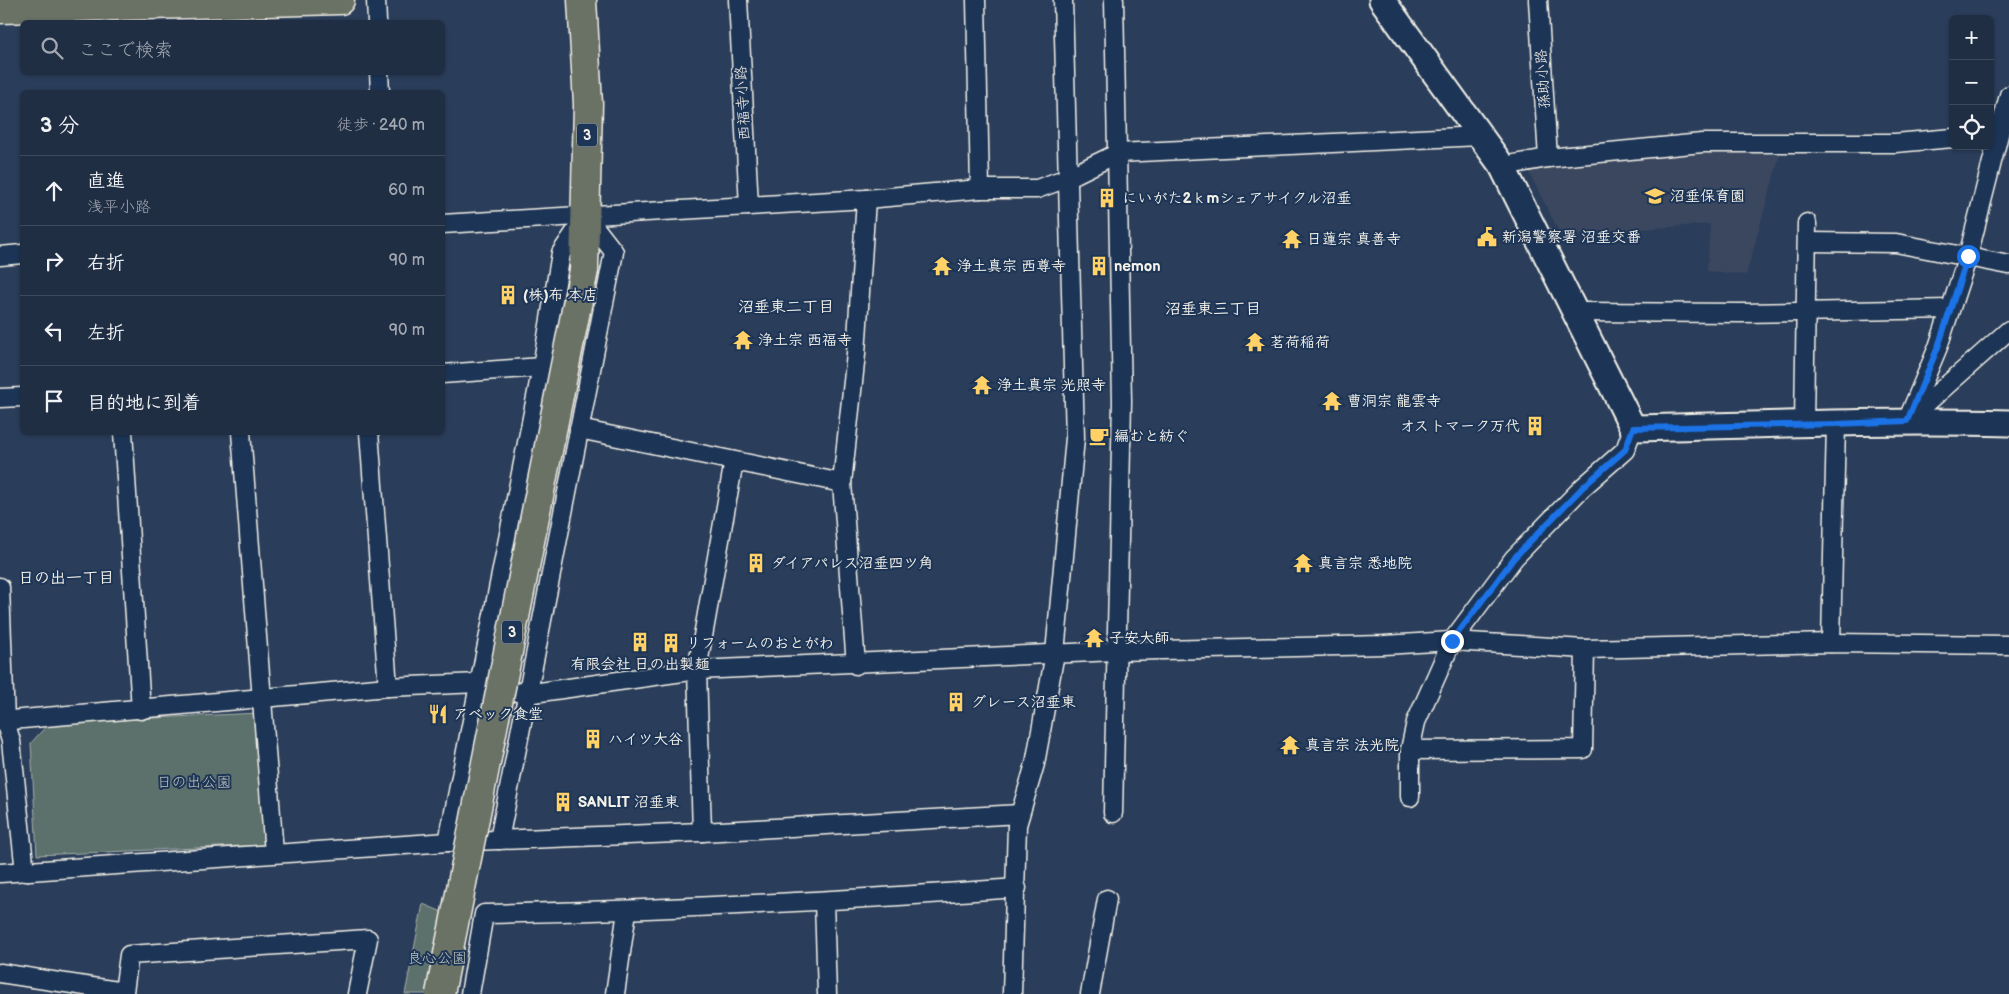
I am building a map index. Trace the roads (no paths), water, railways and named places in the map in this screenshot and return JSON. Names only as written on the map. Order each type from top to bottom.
[{"type":"main road","name":"3","points":[[440,994],[584,270],[588,104],[582,0]]},
{"type":"main road","points":[[0,9],[326,1]]},
{"type":"street","points":[[376,0],[377,20]]},
{"type":"street","name":"西福寺小路","points":[[738,0],[749,206]]},
{"type":"street","points":[[976,0],[980,189]]},
{"type":"street","points":[[1012,994],[1017,888],[1017,825],[1035,764],[1055,653],[1075,438],[1063,0]]},
{"type":"street","points":[[1113,813],[1122,401],[1114,0]]},
{"type":"street","points":[[1382,0],[1502,166],[1633,428],[1625,450],[1583,487],[1514,558],[1452,641],[1416,722],[1410,750],[1410,797]]},
{"type":"street","name":"孫助小路","points":[[1538,0],[1548,158]]},
{"type":"street","points":[[379,75],[380,90]]},
{"type":"street","points":[[1907,421],[1938,347],[1968,256],[2009,94]]},
{"type":"street","points":[[445,224],[749,206],[980,189],[1037,189],[1067,178],[1118,153],[1480,136]]},
{"type":"street","points":[[1502,166],[1548,158],[1702,143],[1895,143],[1949,138]]},
{"type":"street","points":[[856,665],[842,483],[856,354],[866,198]]},
{"type":"street","points":[[448,842],[542,367],[561,253],[586,216]]},
{"type":"street","points":[[499,840],[526,694],[614,252],[586,216]]},
{"type":"street","points":[[1804,425],[1807,223]]},
{"type":"street","points":[[1808,242],[1896,243],[2009,265]]},
{"type":"street","points":[[0,256],[20,254]]},
{"type":"street","points":[[1576,312],[1742,313],[1807,310],[1950,309]]},
{"type":"street","points":[[1907,421],[2009,330]]},
{"type":"street","points":[[445,374],[542,367]]},
{"type":"street","points":[[0,398],[20,397]]},
{"type":"street","points":[[1633,428],[1907,421],[2009,423]]},
{"type":"street","points":[[1831,643],[1836,424]]},
{"type":"street","points":[[579,429],[842,483]]},
{"type":"street","points":[[123,435],[141,710]]},
{"type":"street","points":[[241,435],[274,853]]},
{"type":"street","points":[[369,435],[388,687]]},
{"type":"street","points":[[702,832],[697,670],[734,461]]},
{"type":"street","points":[[0,587],[3,721],[11,740],[25,872]]},
{"type":"street","points":[[3,721],[388,687],[479,683],[526,694],[697,670],[856,665],[1055,653],[1384,645],[1452,641],[1585,649],[1831,643],[2009,645]]},
{"type":"street","points":[[1410,750],[1583,749],[1585,649]]},
{"type":"street","points":[[0,873],[448,842],[702,832],[1020,814]]},
{"type":"street","points":[[470,994],[484,914],[627,911],[824,902],[1017,888]]},
{"type":"street","points":[[1090,994],[1107,899]]},
{"type":"street","points":[[824,902],[827,994]]},
{"type":"street","points":[[615,994],[627,911]]},
{"type":"street","points":[[0,973],[131,993],[129,955],[368,939],[357,994]]},
{"type":"place","name":"沼垂保育園","points":[[1655,196]]},
{"type":"place","name":"にいがた2ｋmシェアサイクル沼垂","points":[[1107,198]]},
{"type":"place","name":"新潟警察署 沼垂交番","points":[[1487,237]]},
{"type":"place","name":"日蓮宗 真善寺","points":[[1292,239]]},
{"type":"place","name":"浄土真宗 西尊寺","points":[[942,266]]},
{"type":"place","name":"nemon","points":[[1099,266]]},
{"type":"place","name":"(株)布 本店","points":[[508,295]]},
{"type":"place","name":"浄土宗 西福寺","points":[[743,340]]},
{"type":"place","name":"茗荷稲荷","points":[[1255,342]]},
{"type":"place","name":"浄土真宗 光照寺","points":[[982,385]]},
{"type":"place","name":"曹洞宗 龍雲寺","points":[[1332,401]]},
{"type":"place","name":"オストマーク万代","points":[[1535,426]]},
{"type":"place","name":"編むと紡ぐ","points":[[1099,436]]},
{"type":"place","name":"ダイアパレス沼垂四ツ角","points":[[756,563]]},
{"type":"place","name":"真言宗 悉地院","points":[[1303,563]]},
{"type":"place","name":"子安大師","points":[[1094,638]]},
{"type":"place","name":"有限会社 日の出製麺","points":[[640,642]]},
{"type":"place","name":"リフォームのおとがわ","points":[[671,643]]},
{"type":"place","name":"グレース沼垂東","points":[[956,702]]},
{"type":"place","name":"アベック食堂","points":[[438,714]]},
{"type":"place","name":"ハイツ大谷","points":[[593,739]]},
{"type":"place","name":"真言宗 法光院","points":[[1290,745]]},
{"type":"place","name":"SANLIT 沼垂東","points":[[563,802]]},
{"type":"district","name":"沼垂東二丁目","points":[[786,307]]},
{"type":"district","name":"沼垂東三丁目","points":[[1213,309]]},
{"type":"district","name":"日の出一丁目","points":[[66,578]]},
{"type":"park label","name":"日の出公園","points":[[194,782]]},
{"type":"park label","name":"良心公園","points":[[437,958]]}]
